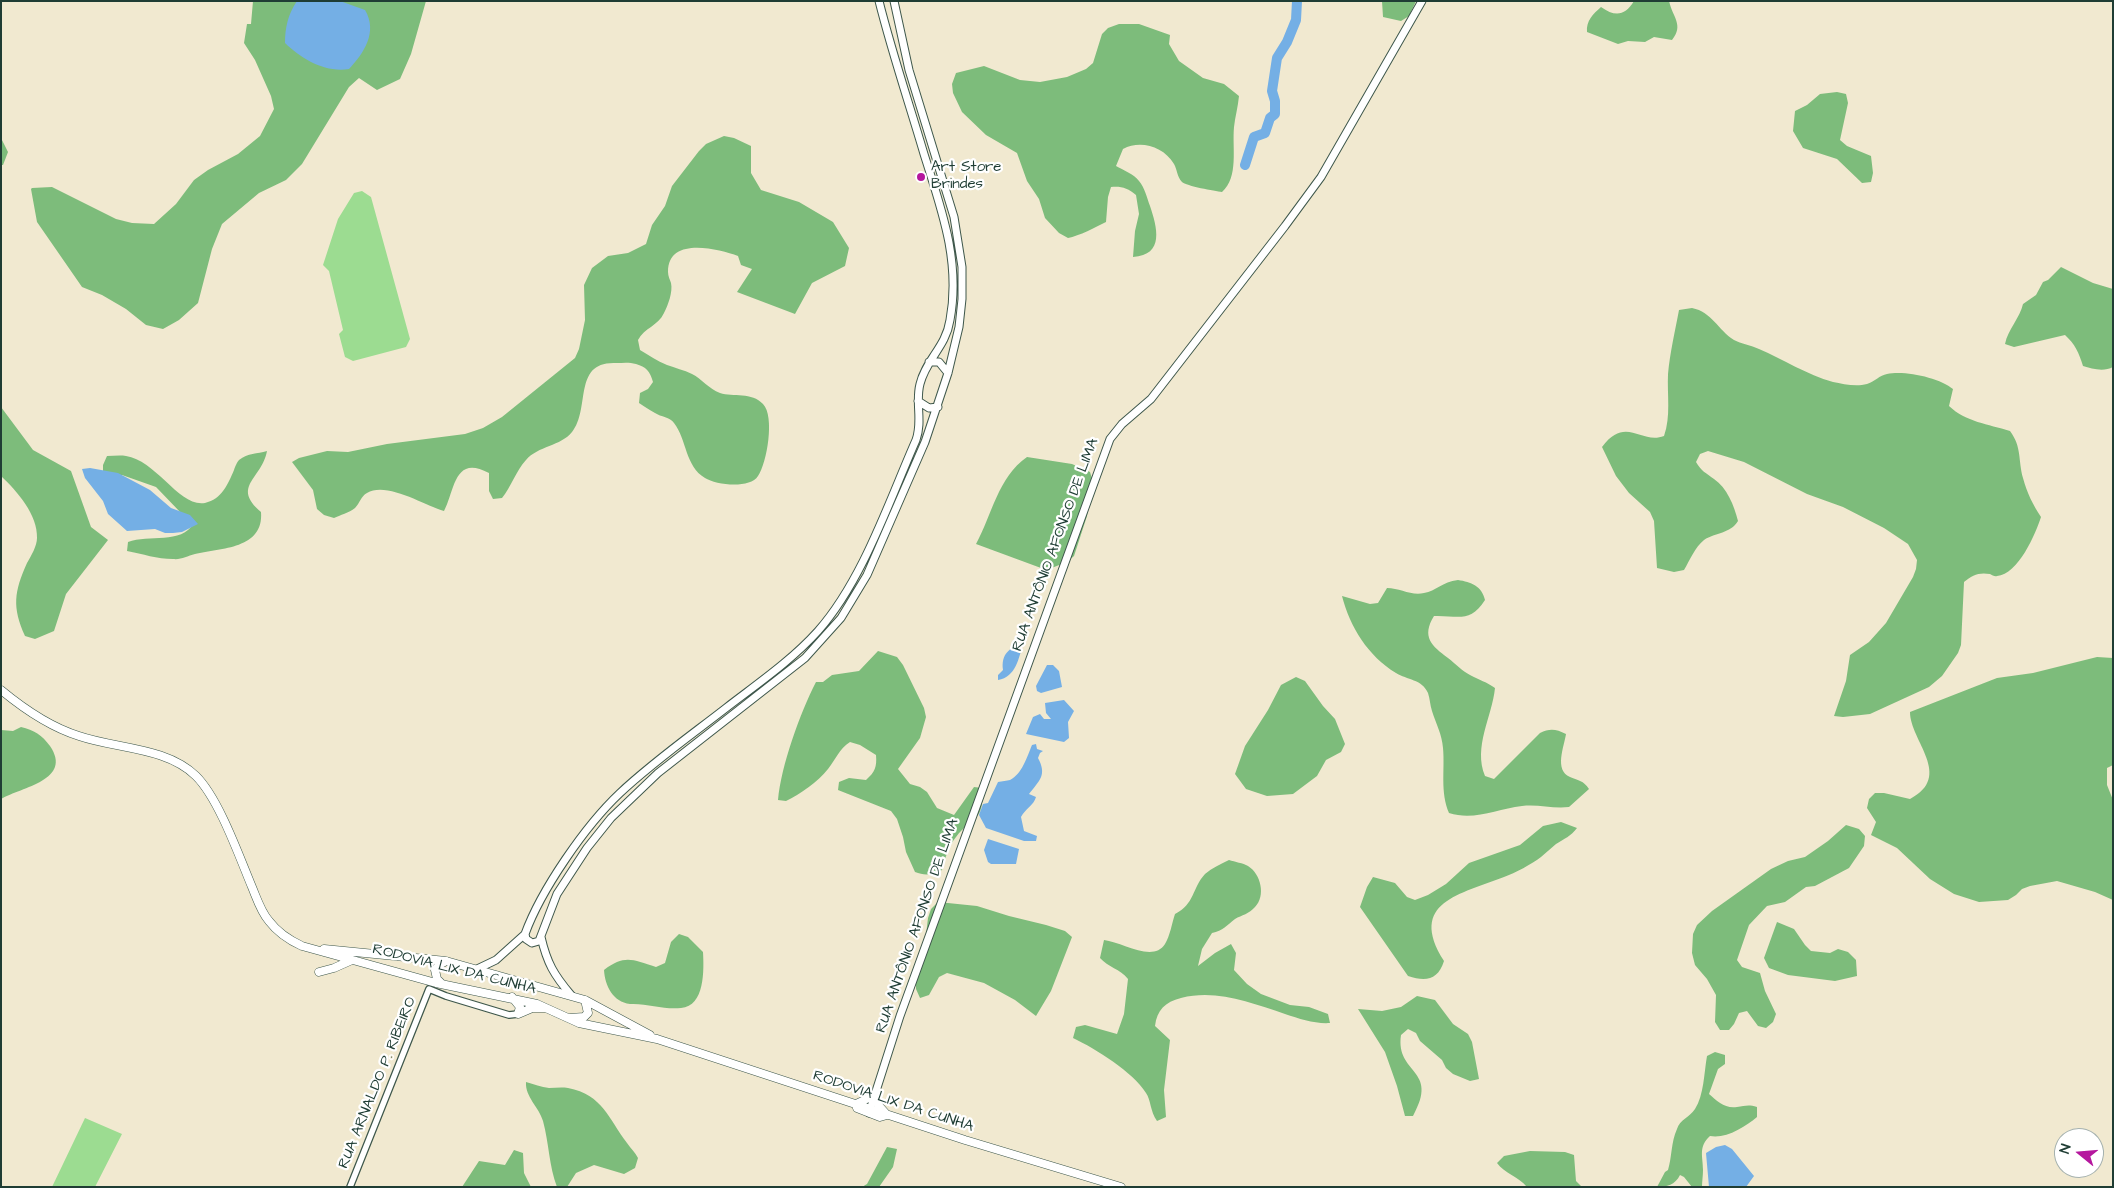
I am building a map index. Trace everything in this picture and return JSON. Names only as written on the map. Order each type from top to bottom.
[{"type":"main road","points":[[475,970],[496,960],[525,934],[544,894],[582,838],[612,801],[662,758],[780,667],[802,647],[833,613],[861,564],[915,441],[920,424],[919,385],[929,362],[945,340],[950,320],[953,266],[945,219],[888,36],[879,1]]},
{"type":"main road","points":[[525,934],[526,939],[532,943],[539,941],[557,894],[587,848],[611,818],[658,773],[805,658],[841,618],[867,574],[925,442],[938,407],[959,328],[962,299],[959,243],[954,217],[908,70],[894,1]]},
{"type":"main road","name":"RUA ANTÔNIO AFONSO DE LIMA","points":[[869,1111],[903,1006],[1110,439],[1122,424],[1152,399],[1321,177],[1422,1]]},
{"type":"main road","points":[[929,362],[939,362],[948,373]]},
{"type":"main road","points":[[918,401],[929,408],[938,407]]},
{"type":"main road","name":"RODOVIA LIX DA CUNHA","points":[[1,690],[33,714],[63,731],[92,740],[162,756],[180,764],[196,776],[214,802],[269,922],[286,939],[302,946],[352,960],[442,983],[537,1004],[566,1017],[600,1028],[657,1039],[856,1104]]},
{"type":"main road","points":[[541,937],[546,958],[554,975],[571,995]]},
{"type":"main road","name":"RODOVIA LIX DA CUNHA","points":[[302,946],[446,961],[585,1000],[657,1039]]},
{"type":"main road","points":[[319,972],[352,960]]},
{"type":"main road","points":[[442,983],[436,979],[435,970],[438,965],[446,961]]},
{"type":"main road","points":[[512,998],[520,1007],[518,1014]]},
{"type":"main road","points":[[566,1017],[584,1017],[588,1013],[585,1000]]},
{"type":"main road","points":[[518,1014],[532,1008],[546,1008]]},
{"type":"main road","points":[[869,1111],[857,1108],[856,1104],[875,1095],[879,1106],[887,1114]]},
{"type":"main road","name":"RODOVIA LIX DA CUNHA","points":[[869,1111],[880,1117],[887,1114],[1121,1187]]},
{"type":"street","name":"RUA ARNALDO P. RIBEIRO","points":[[350,1187],[429,989],[509,1015],[518,1014]]},
{"type":"green space","points":[[253,1],[426,1],[411,54],[400,79],[377,90],[359,78],[349,87],[302,164],[286,180],[259,193],[222,224],[212,249],[198,303],[179,320],[163,329],[146,325],[126,309],[102,295],[82,287],[37,222],[31,189],[52,187],[116,219],[132,223],[154,224],[176,204],[194,180],[238,154],[260,136],[274,109],[271,96],[255,60],[244,43],[247,24],[251,24]]},
{"type":"green space","points":[[1382,1],[1416,1],[1409,16],[1401,21],[1383,17]]},
{"type":"green space","points":[[1634,1],[1669,1],[1677,26],[1672,40],[1654,37],[1645,42],[1628,41],[1618,44],[1587,32],[1589,21],[1601,7],[1611,12],[1619,13],[1627,10]]},
{"type":"green space","points":[[1119,24],[1139,24],[1170,35],[1169,44],[1179,61],[1203,78],[1224,84],[1239,96],[1234,127],[1233,170],[1227,186],[1222,192],[1195,187],[1182,182],[1174,164],[1158,149],[1151,146],[1137,145],[1123,149],[1116,166],[1134,176],[1141,184],[1150,206],[1156,231],[1154,246],[1150,251],[1133,257],[1135,231],[1139,214],[1136,195],[1124,188],[1111,187],[1108,197],[1106,222],[1068,238],[1059,233],[1045,218],[1039,199],[1027,181],[1017,153],[986,135],[962,112],[953,93],[952,84],[956,73],[984,66],[1020,80],[1040,82],[1067,77],[1086,69],[1093,63],[1102,34],[1108,28]]},
{"type":"green space","points":[[1837,92],[1846,94],[1848,103],[1840,140],[1847,146],[1871,156],[1873,173],[1871,182],[1862,183],[1837,159],[1803,148],[1793,131],[1795,111],[1807,105],[1820,94]]},
{"type":"green space","points":[[724,136],[734,138],[751,146],[751,173],[761,190],[799,202],[833,222],[849,248],[845,266],[812,283],[795,314],[737,292],[752,269],[741,265],[738,256],[719,250],[696,248],[685,249],[676,253],[670,261],[668,272],[671,290],[666,310],[655,324],[638,340],[640,350],[663,363],[692,374],[720,393],[748,396],[759,400],[763,404],[769,418],[767,451],[761,470],[754,480],[741,484],[724,484],[705,478],[698,473],[690,460],[682,437],[674,423],[639,403],[640,393],[648,389],[653,382],[649,372],[636,364],[616,363],[602,364],[593,370],[585,388],[578,422],[572,432],[562,440],[531,455],[519,469],[502,498],[493,499],[489,491],[489,473],[477,468],[469,468],[462,471],[458,477],[444,511],[405,495],[384,490],[375,490],[367,493],[355,508],[334,518],[324,515],[317,509],[313,490],[292,462],[299,458],[327,451],[348,452],[387,444],[465,434],[483,428],[502,417],[575,358],[579,349],[585,320],[584,285],[592,268],[608,256],[628,253],[646,244],[652,225],[665,206],[672,186],[706,144]]},
{"type":"green space","points":[[1,138],[8,152],[3,165],[1,165]]},
{"type":"green space","points":[[362,191],[371,197],[410,339],[406,347],[353,361],[345,357],[339,334],[343,330],[329,271],[323,265],[338,219],[354,193]]},
{"type":"green space","points":[[2061,267],[2093,283],[2113,289],[2113,367],[2109,369],[2102,370],[2083,366],[2076,349],[2065,335],[2014,347],[2005,344],[2023,304],[2036,295],[2043,282],[2048,280]]},
{"type":"green space","points":[[1692,308],[1705,313],[1734,340],[1833,382],[1863,385],[1884,375],[1894,373],[1912,374],[1940,381],[1953,389],[1949,406],[1963,416],[2010,431],[2014,437],[2018,448],[2021,471],[2030,499],[2041,517],[2025,552],[2012,569],[2005,574],[1996,576],[1982,573],[1964,582],[1961,645],[1958,653],[1942,676],[1929,687],[1870,714],[1834,716],[1846,681],[1850,655],[1869,642],[1886,623],[1913,577],[1917,560],[1908,544],[1884,528],[1843,507],[1807,494],[1744,462],[1708,451],[1700,454],[1696,462],[1726,492],[1738,521],[1727,531],[1704,540],[1695,550],[1684,570],[1674,572],[1657,568],[1654,521],[1650,512],[1629,493],[1616,476],[1602,447],[1619,433],[1626,432],[1656,438],[1664,436],[1668,413],[1669,366],[1679,310]]},
{"type":"green space","points":[[1,407],[33,450],[71,471],[91,527],[108,540],[66,594],[54,631],[35,639],[25,636],[16,608],[16,600],[19,583],[36,544],[36,529],[25,504],[1,476]]},
{"type":"green space","points":[[267,451],[260,469],[248,489],[252,503],[261,512],[260,524],[256,533],[248,540],[239,545],[179,559],[161,558],[127,551],[128,542],[173,537],[188,530],[194,523],[182,514],[156,487],[122,475],[103,474],[103,465],[107,456],[124,456],[137,459],[186,498],[196,503],[205,503],[216,498],[224,490],[239,460],[249,455]]},
{"type":"green space","points":[[1027,457],[1072,464],[1090,472],[1093,482],[1087,516],[1074,556],[1067,562],[1049,569],[1041,568],[976,544],[1002,486],[1017,465]]},
{"type":"green space","points":[[1458,580],[1479,588],[1485,600],[1474,612],[1462,617],[1434,616],[1430,623],[1428,635],[1437,649],[1462,669],[1495,688],[1482,743],[1482,765],[1485,776],[1494,779],[1540,733],[1547,730],[1559,731],[1566,734],[1561,758],[1562,769],[1565,774],[1583,782],[1589,789],[1569,807],[1522,806],[1467,816],[1449,813],[1444,789],[1442,743],[1428,693],[1418,682],[1396,673],[1386,666],[1369,649],[1355,630],[1342,596],[1370,604],[1378,603],[1387,588],[1419,594]]},
{"type":"green space","points":[[878,651],[897,657],[903,665],[924,708],[926,717],[920,738],[898,769],[910,784],[920,787],[927,792],[937,808],[954,815],[974,787],[982,788],[979,813],[953,841],[942,870],[932,874],[915,872],[906,852],[897,819],[891,811],[838,790],[839,782],[849,778],[866,780],[875,769],[876,755],[860,745],[850,742],[838,754],[824,774],[814,783],[786,801],[778,800],[792,740],[816,682],[823,682],[832,675],[859,671]]},
{"type":"green space","points":[[2097,657],[2113,658],[2113,765],[2107,768],[2107,785],[2113,800],[2113,900],[2095,892],[2057,881],[2022,889],[2008,900],[1979,902],[1954,894],[1930,879],[1897,848],[1871,835],[1876,822],[1867,808],[1869,799],[1875,793],[1884,793],[1910,799],[1923,790],[1929,780],[1926,758],[1916,735],[1910,712],[1997,678],[2033,673]]},
{"type":"green space","points":[[1296,677],[1305,681],[1335,719],[1345,744],[1341,752],[1326,760],[1317,776],[1293,794],[1267,796],[1246,789],[1235,774],[1245,746],[1268,710],[1281,685]]},
{"type":"green space","points":[[21,727],[41,736],[47,742],[55,758],[55,767],[50,775],[42,781],[1,799],[1,730],[13,731]]},
{"type":"green space","points":[[1561,822],[1577,828],[1533,863],[1456,895],[1444,903],[1435,913],[1432,925],[1434,941],[1444,961],[1435,976],[1420,979],[1408,976],[1360,907],[1367,887],[1373,877],[1395,883],[1407,897],[1415,900],[1428,895],[1446,884],[1469,863],[1520,845],[1543,826]]},
{"type":"green space","points":[[1846,825],[1859,829],[1865,836],[1864,846],[1849,868],[1815,886],[1806,887],[1785,902],[1767,906],[1749,925],[1737,960],[1742,967],[1760,973],[1765,991],[1776,1014],[1773,1022],[1766,1028],[1758,1026],[1747,1011],[1739,1013],[1729,1030],[1720,1030],[1715,1022],[1716,995],[1707,979],[1695,965],[1692,953],[1693,934],[1697,925],[1712,911],[1771,869],[1788,861],[1805,857],[1828,841]]},
{"type":"green space","points":[[1229,860],[1246,865],[1256,874],[1260,885],[1260,897],[1255,907],[1250,911],[1222,929],[1212,933],[1202,949],[1198,966],[1231,944],[1236,953],[1234,970],[1247,984],[1261,994],[1290,1005],[1309,1007],[1328,1014],[1330,1023],[1308,1021],[1234,998],[1221,996],[1194,996],[1181,998],[1166,1004],[1158,1015],[1155,1026],[1170,1040],[1164,1090],[1166,1117],[1157,1121],[1148,1096],[1140,1085],[1123,1069],[1092,1048],[1073,1038],[1076,1027],[1085,1025],[1117,1034],[1124,1014],[1128,979],[1100,958],[1104,940],[1145,952],[1153,952],[1160,949],[1167,941],[1175,914],[1190,901],[1201,879],[1205,874]]},
{"type":"green space","points":[[938,902],[977,906],[1065,931],[1072,937],[1051,991],[1036,1016],[1015,1000],[984,983],[947,973],[939,977],[929,995],[920,998],[916,989],[916,983],[923,960],[928,918],[931,909]]},
{"type":"green space","points":[[1777,922],[1794,929],[1811,951],[1830,953],[1838,949],[1848,952],[1856,960],[1857,976],[1835,981],[1788,975],[1769,968],[1764,958]]},
{"type":"green space","points":[[679,934],[688,937],[703,952],[703,977],[699,994],[695,1001],[689,1006],[668,1008],[624,1003],[615,997],[608,987],[604,970],[624,960],[656,967],[665,963],[671,942]]},
{"type":"green space","points":[[1417,996],[1435,1000],[1453,1024],[1468,1034],[1472,1042],[1479,1079],[1470,1081],[1453,1074],[1446,1068],[1442,1060],[1420,1041],[1416,1033],[1408,1029],[1401,1035],[1401,1048],[1404,1058],[1415,1072],[1422,1089],[1420,1100],[1413,1116],[1405,1116],[1385,1052],[1358,1009],[1382,1011],[1401,1007]]},
{"type":"green space","points":[[1715,1052],[1725,1055],[1725,1064],[1718,1069],[1709,1094],[1729,1107],[1749,1105],[1757,1107],[1757,1117],[1747,1125],[1729,1134],[1710,1136],[1706,1140],[1702,1152],[1702,1187],[1692,1187],[1680,1175],[1670,1185],[1657,1187],[1668,1170],[1678,1126],[1693,1112],[1698,1103],[1702,1091],[1707,1056]]},
{"type":"green space","points":[[526,1082],[549,1088],[568,1088],[580,1091],[597,1102],[637,1156],[635,1168],[624,1174],[594,1165],[576,1173],[567,1187],[557,1187],[552,1171],[543,1121],[530,1097]]},
{"type":"green space","points":[[85,1118],[122,1134],[95,1187],[52,1187]]},
{"type":"green space","points":[[887,1147],[897,1149],[893,1167],[879,1187],[862,1187],[867,1184]]},
{"type":"green space","points":[[514,1150],[523,1153],[524,1173],[531,1187],[462,1187],[479,1161],[505,1165]]},
{"type":"green space","points":[[1530,1151],[1565,1152],[1574,1155],[1576,1181],[1582,1187],[1527,1187],[1497,1163],[1504,1156]]},
{"type":"water","points":[[297,1],[340,1],[365,10],[369,18],[370,34],[360,56],[349,69],[331,69],[314,64],[285,43],[288,21]]},
{"type":"water","points":[[90,468],[118,473],[150,490],[171,508],[190,515],[198,524],[182,532],[173,533],[165,533],[155,529],[127,531],[108,514],[103,501],[85,478],[82,469]]},
{"type":"water","points":[[1023,643],[1013,671],[998,680],[998,675],[1003,670],[1003,660],[1007,652]]},
{"type":"water","points":[[1047,665],[1053,665],[1059,671],[1062,687],[1041,693],[1037,691],[1036,686]]},
{"type":"water","points":[[1064,700],[1074,711],[1068,722],[1069,738],[1064,742],[1026,734],[1033,717],[1040,714],[1044,719],[1051,719],[1046,713],[1045,703]]},
{"type":"water","points":[[1036,744],[1037,749],[1043,751],[1038,758],[1042,773],[1039,781],[1029,794],[1036,797],[1035,800],[1021,817],[1024,831],[1037,836],[1036,841],[1024,841],[986,828],[979,815],[983,804],[988,803],[998,782],[1010,780],[1018,774],[1032,745]]},
{"type":"water","points":[[988,839],[1019,849],[1016,864],[991,864],[988,862],[984,850]]},
{"type":"water","points":[[1725,1145],[1732,1149],[1754,1176],[1746,1187],[1709,1187],[1706,1153],[1716,1147]]},
{"type":"waterway","points":[[1245,165],[1254,137],[1265,133],[1270,118],[1275,114],[1275,101],[1272,91],[1277,58],[1287,42],[1296,20],[1297,1]]},
{"type":"place","name":"Art Store Brindes","points":[[921,177]]}]
